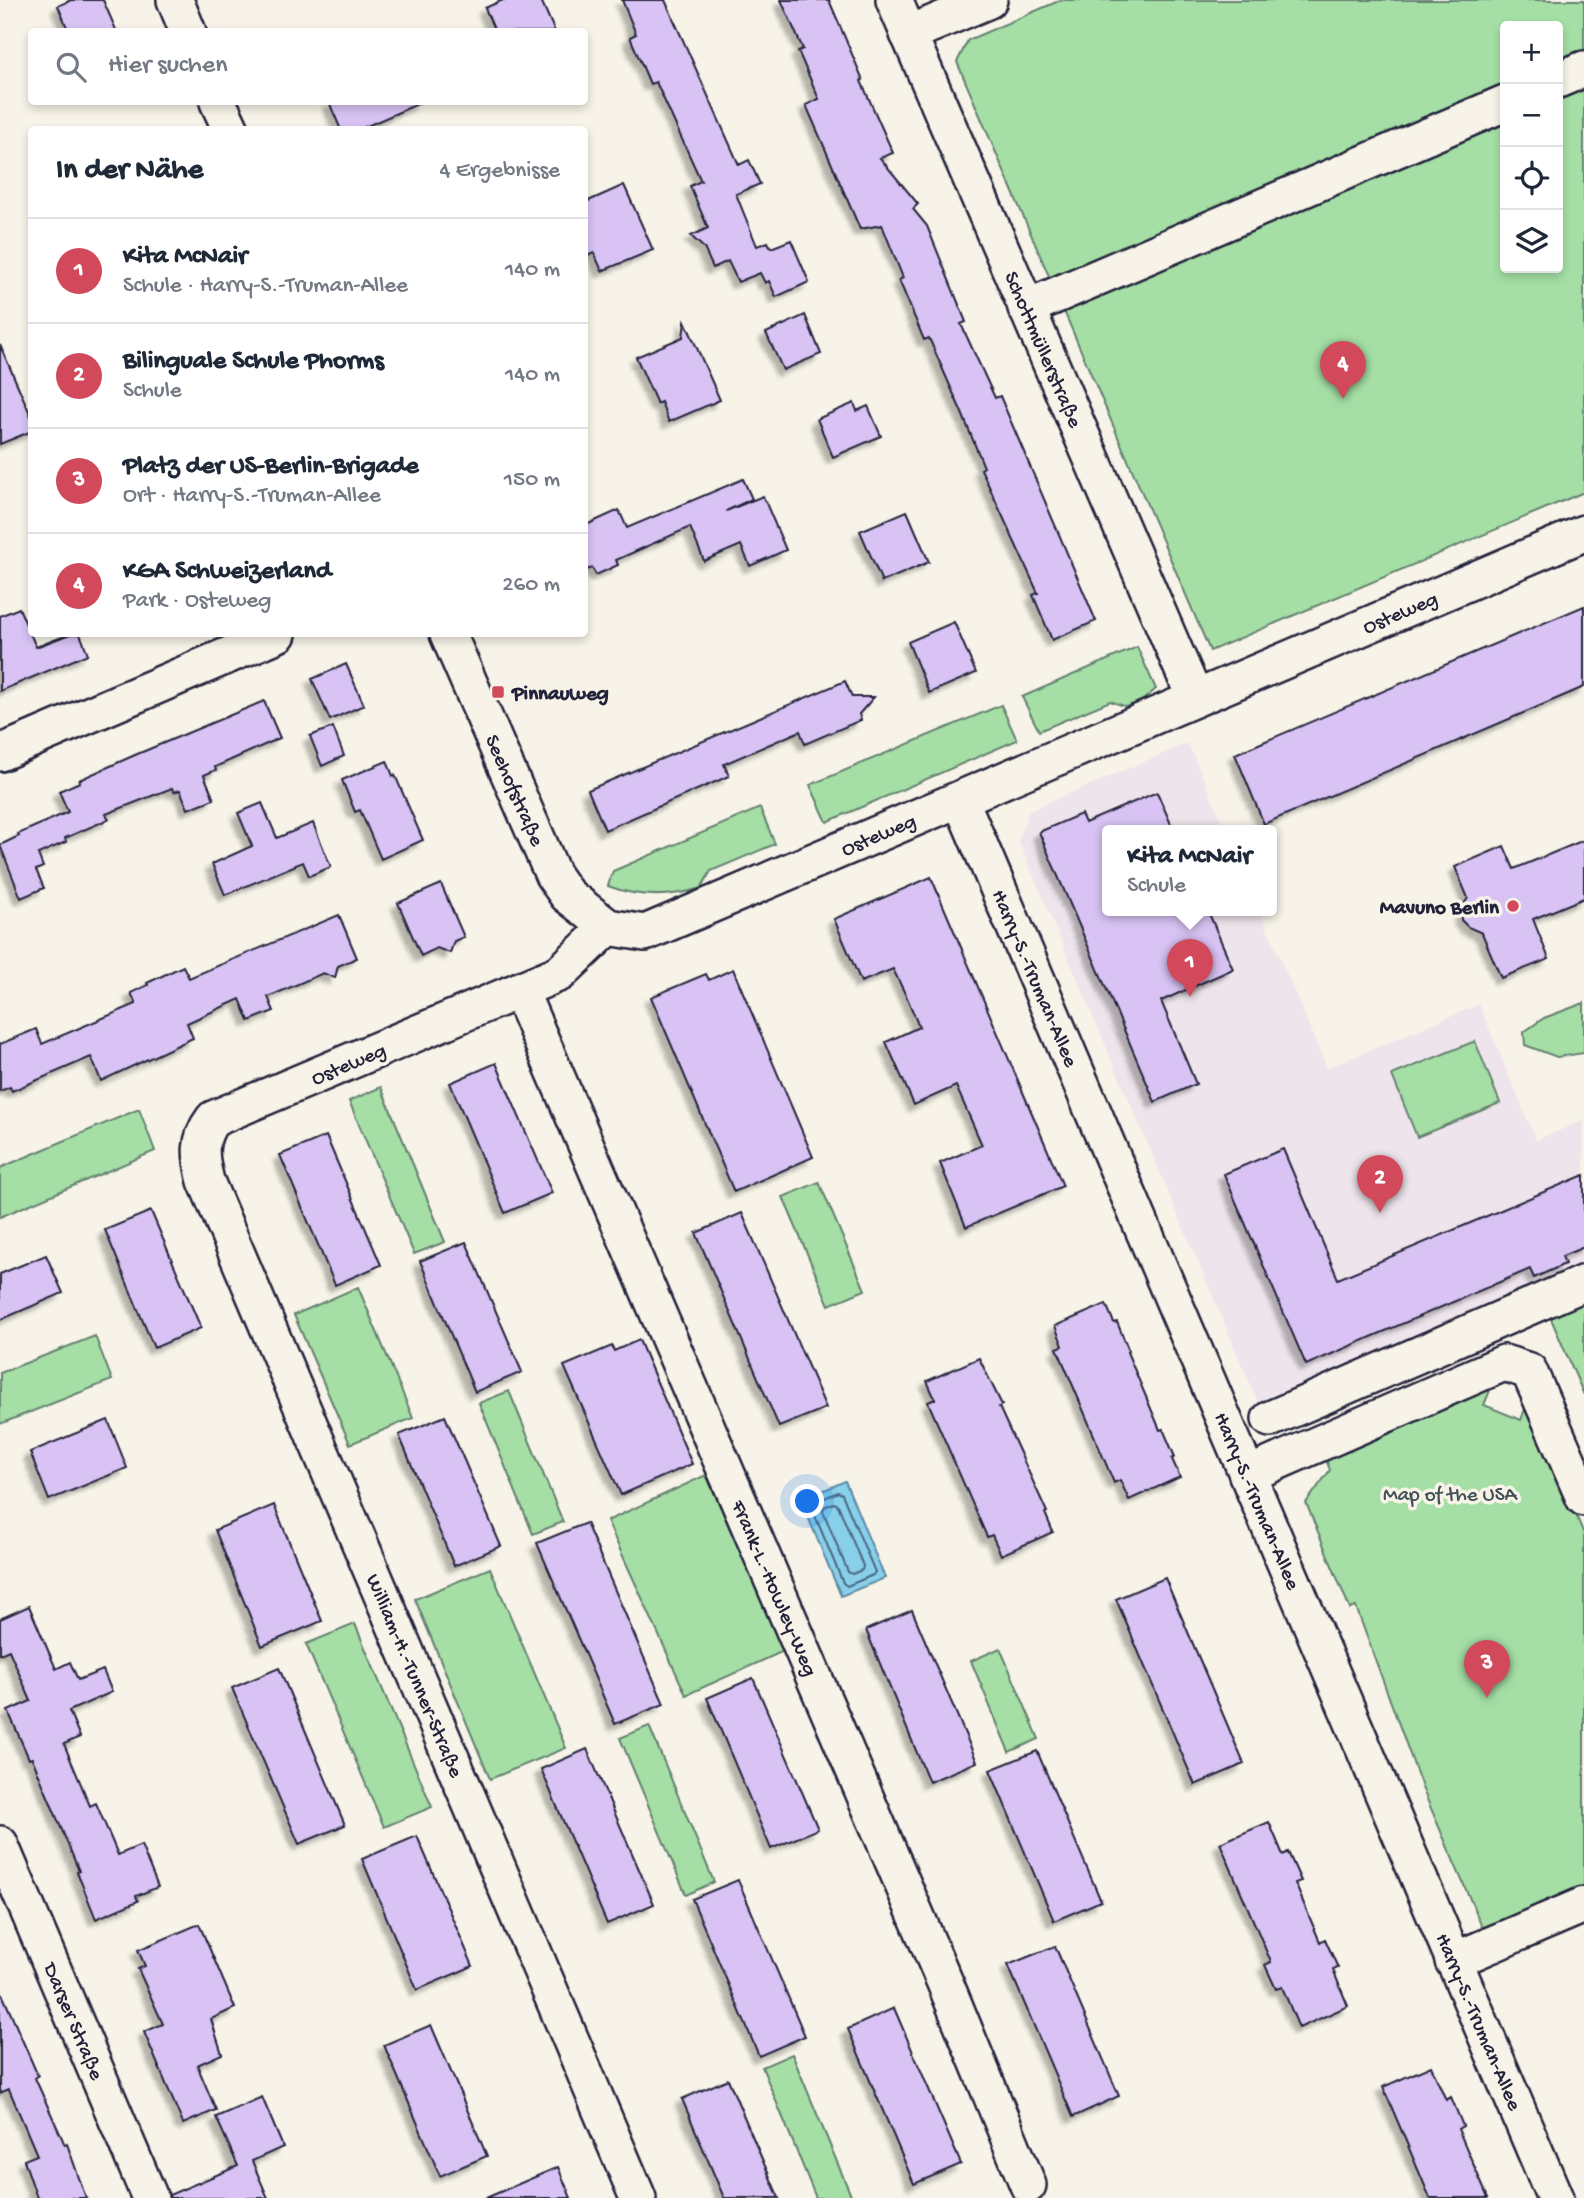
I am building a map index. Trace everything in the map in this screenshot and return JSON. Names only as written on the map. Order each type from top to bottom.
[{"type":"street","points":[[175,0],[186,28]]},
{"type":"street","name":"Schottmüllerstraße","points":[[894,0],[1195,698]]},
{"type":"street","points":[[908,34],[989,0]]},
{"type":"street","points":[[1563,78],[1584,69]]},
{"type":"street","points":[[219,105],[229,126]]},
{"type":"street","points":[[1026,308],[1500,105]]},
{"type":"street","name":"Osteweg","points":[[200,1149],[204,1130],[213,1119],[560,972],[608,927],[645,933],[961,801],[1195,698],[1584,533]]},
{"type":"street","points":[[0,752],[271,637]]},
{"type":"street","name":"Seehofstraße","points":[[449,637],[553,875],[567,895],[608,927]]},
{"type":"street","name":"Harry-S.-Truman-Allee","points":[[961,801],[1555,2198]]},
{"type":"street","name":"Frank-L.-Howley-Weg","points":[[520,990],[951,1997],[1028,2185]]},
{"type":"street","name":"William-H.-Tunner-Straße","points":[[200,1149],[206,1181],[638,2198]]},
{"type":"street","points":[[1270,1419],[1584,1283]]},
{"type":"street","points":[[1247,1475],[1504,1363],[1529,1371],[1584,1498]]},
{"type":"street","name":"Darser Straße","points":[[0,1844],[10,1895],[150,2198]]},
{"type":"street","points":[[1453,1961],[1584,1905]]},
{"type":"shaded area","points":[[1188,743],[1223,825],[1102,825],[1102,916],[1262,916],[1327,1068],[1479,1004],[1536,1140],[1584,1120],[1584,1271],[1261,1410],[1018,840],[1029,811]]},
{"type":"green space","points":[[1061,0],[1584,0],[1584,492],[1210,651],[957,62],[968,40]]},
{"type":"green space","points":[[1137,647],[1156,689],[1143,700],[1127,707],[1110,701],[1039,731],[1022,697]]},
{"type":"green space","points":[[1001,705],[1017,740],[827,822],[810,785]]},
{"type":"green space","points":[[760,808],[775,844],[711,871],[701,888],[677,894],[654,895],[631,893],[608,886],[613,871]]},
{"type":"green space","points":[[1584,1003],[1584,1053],[1557,1057],[1525,1045],[1524,1032],[1544,1018]]},
{"type":"green space","points":[[1475,1041],[1500,1103],[1417,1137],[1392,1075]]},
{"type":"green space","points":[[381,1087],[445,1242],[414,1254],[349,1101]]},
{"type":"green space","points":[[139,1109],[155,1151],[0,1217],[0,1168]]},
{"type":"green space","points":[[819,1182],[865,1290],[829,1305],[783,1197]]},
{"type":"green space","points":[[358,1287],[413,1418],[350,1444],[294,1315]]},
{"type":"green space","points":[[1584,1299],[1584,1395],[1549,1314]]},
{"type":"green space","points":[[95,1336],[112,1380],[0,1424],[0,1373]]},
{"type":"green space","name":"Map of the USA","points":[[1491,1388],[1484,1405],[1521,1420],[1526,1406],[1535,1418],[1584,1534],[1584,1887],[1495,1925],[1482,1927],[1423,1790],[1356,1607],[1350,1609],[1306,1503],[1330,1470],[1325,1457]]},
{"type":"green space","points":[[509,1391],[563,1522],[533,1534],[479,1403]]},
{"type":"green space","points":[[706,1475],[786,1650],[686,1695],[607,1521]]},
{"type":"green space","points":[[490,1568],[566,1748],[490,1779],[415,1599]]},
{"type":"green space","points":[[355,1624],[432,1807],[384,1827],[306,1644]]},
{"type":"green space","points":[[1000,1648],[1039,1739],[1009,1752],[971,1661]]},
{"type":"green space","points":[[649,1726],[714,1882],[686,1895],[620,1738]]},
{"type":"green space","points":[[792,2054],[852,2198],[816,2198],[762,2067]]},
{"type":"water","points":[[845,1481],[885,1578],[841,1596],[801,1500]]},
{"type":"building","points":[[71,0],[103,0],[115,28],[67,28],[58,6]]},
{"type":"building","points":[[503,0],[541,0],[553,28],[493,28],[485,8]]},
{"type":"building","points":[[622,0],[665,0],[739,165],[749,160],[760,184],[736,194],[757,246],[768,242],[771,248],[791,240],[809,282],[776,297],[769,281],[765,283],[760,273],[738,282],[728,261],[713,268],[704,248],[691,236],[708,228],[690,186],[701,181],[656,82],[650,84],[630,37],[636,34]]},
{"type":"building","points":[[781,0],[829,0],[893,153],[880,158],[918,204],[913,209],[927,226],[966,322],[961,324],[995,398],[1000,396],[1096,621],[1052,640],[1033,595],[1038,593],[981,469],[984,467],[962,413],[929,338],[924,340],[899,280],[903,278],[882,225],[860,229],[806,105],[819,99],[798,51],[803,49]]},
{"type":"building","points":[[330,105],[415,105],[367,126],[339,126]]},
{"type":"building","points":[[624,185],[653,250],[602,271],[594,253],[588,255],[588,201]]},
{"type":"building","points":[[805,315],[821,354],[783,370],[766,333]]},
{"type":"building","points":[[685,321],[720,400],[669,422],[661,402],[657,404],[636,357],[683,337]]},
{"type":"building","points":[[0,345],[28,409],[28,433],[0,444]]},
{"type":"building","points":[[854,403],[857,411],[868,406],[881,436],[833,457],[817,419]]},
{"type":"building","points":[[743,479],[752,499],[726,511],[763,496],[786,550],[750,566],[741,545],[704,561],[690,527],[616,560],[618,565],[596,575],[592,568],[588,570],[588,524],[619,510],[627,528]]},
{"type":"building","points":[[907,511],[929,562],[882,582],[860,531]]},
{"type":"building","points":[[1584,606],[1584,687],[1264,824],[1235,754]]},
{"type":"building","points":[[19,608],[28,629],[28,637],[32,637],[36,647],[62,637],[81,637],[88,654],[0,691],[0,616]]},
{"type":"building","points":[[954,622],[976,673],[929,693],[908,642]]},
{"type":"building","points":[[346,664],[364,705],[330,720],[312,679]]},
{"type":"building","points":[[845,681],[852,697],[874,697],[859,714],[861,720],[805,744],[800,731],[724,764],[729,776],[605,830],[588,790]]},
{"type":"building","points":[[264,701],[280,738],[215,767],[216,770],[204,775],[214,799],[188,809],[180,790],[174,792],[172,788],[106,814],[109,819],[65,838],[66,842],[38,854],[43,867],[36,870],[44,888],[21,898],[0,845],[68,812],[59,791],[135,755]]},
{"type":"building","points":[[333,727],[344,756],[322,766],[310,736]]},
{"type":"building","points":[[387,761],[423,840],[381,859],[360,810],[355,812],[342,780]]},
{"type":"building","points":[[1157,792],[1171,825],[1102,825],[1102,916],[1210,916],[1233,969],[1161,1001],[1196,1084],[1155,1102],[1039,832],[1081,814],[1085,823]]},
{"type":"building","points":[[262,803],[277,838],[313,823],[331,867],[309,876],[303,862],[225,895],[212,864],[252,846],[238,813]]},
{"type":"building","name":"Mavuno Berlin","points":[[1584,840],[1584,898],[1533,919],[1549,959],[1501,978],[1482,933],[1468,927],[1461,920],[1461,909],[1468,898],[1455,867],[1504,846],[1514,869]]},
{"type":"building","points":[[931,877],[1063,1186],[966,1227],[940,1163],[982,1145],[956,1086],[914,1105],[886,1042],[919,1027],[908,1000],[893,969],[861,982],[834,919]]},
{"type":"building","points":[[441,884],[464,937],[454,941],[450,953],[437,948],[421,956],[398,903]]},
{"type":"building","points":[[339,915],[357,958],[338,966],[335,978],[323,973],[268,997],[274,1011],[249,1021],[240,999],[187,1023],[193,1038],[101,1081],[91,1057],[12,1091],[10,1087],[0,1091],[0,1044],[36,1029],[42,1044],[136,1004],[131,993],[183,966],[189,978]]},
{"type":"building","points":[[733,969],[813,1157],[734,1192],[651,997],[706,974],[709,980]]},
{"type":"building","points":[[496,1063],[552,1193],[505,1213],[450,1083]]},
{"type":"building","points":[[326,1136],[381,1265],[335,1285],[280,1155]]},
{"type":"building","points":[[1283,1149],[1338,1279],[1584,1175],[1584,1247],[1562,1256],[1565,1264],[1534,1278],[1530,1269],[1306,1365],[1224,1174]]},
{"type":"building","points":[[151,1211],[201,1328],[154,1348],[105,1230]]},
{"type":"building","points":[[742,1213],[826,1408],[779,1427],[696,1233]]},
{"type":"building","points":[[466,1242],[522,1372],[475,1392],[420,1261]]},
{"type":"building","points":[[46,1255],[63,1293],[0,1320],[0,1274]]},
{"type":"building","points":[[1106,1304],[1114,1323],[1117,1322],[1160,1430],[1163,1429],[1175,1457],[1172,1459],[1180,1477],[1129,1500],[1120,1480],[1114,1483],[1057,1348],[1063,1346],[1055,1326]]},
{"type":"building","points":[[639,1340],[692,1464],[621,1495],[564,1366],[612,1346],[614,1351]]},
{"type":"building","points":[[979,1358],[1002,1405],[999,1407],[1047,1512],[1045,1513],[1053,1532],[1001,1555],[992,1535],[987,1537],[928,1402],[935,1399],[927,1381]]},
{"type":"building","points":[[445,1416],[501,1546],[454,1566],[399,1435]]},
{"type":"building","points":[[108,1420],[127,1468],[49,1500],[30,1452]]},
{"type":"building","points":[[274,1505],[322,1621],[262,1646],[215,1530]]},
{"type":"building","points":[[586,1523],[664,1704],[615,1724],[537,1543]]},
{"type":"building","points":[[1165,1578],[1244,1764],[1195,1785],[1116,1599]]},
{"type":"building","points":[[29,1606],[56,1669],[70,1662],[78,1680],[103,1670],[112,1692],[69,1711],[80,1737],[64,1744],[90,1806],[96,1803],[118,1855],[141,1845],[158,1887],[136,1896],[138,1901],[96,1919],[32,1758],[29,1759],[8,1711],[31,1701],[9,1650],[0,1654],[0,1619]]},
{"type":"building","points":[[912,1610],[977,1762],[929,1782],[866,1630]]},
{"type":"building","points":[[279,1668],[345,1825],[299,1844],[232,1688]]},
{"type":"building","points":[[753,1678],[818,1829],[771,1849],[707,1698]]},
{"type":"building","points":[[587,1749],[654,1904],[607,1924],[541,1769]]},
{"type":"building","points":[[1037,1751],[1101,1901],[1054,1921],[990,1770]]},
{"type":"building","points":[[1269,1822],[1283,1855],[1288,1852],[1301,1881],[1295,1883],[1320,1942],[1325,1939],[1338,1968],[1333,1970],[1348,2006],[1299,2028],[1282,1987],[1276,1989],[1265,1965],[1271,1962],[1220,1843]]},
{"type":"building","points":[[417,1836],[473,1966],[417,1990],[362,1859]]},
{"type":"building","points":[[738,1880],[805,2036],[759,2056],[692,1899]]},
{"type":"building","points":[[199,1924],[235,2008],[211,2019],[222,2054],[197,2065],[216,2110],[183,2124],[144,2032],[163,2024],[138,1969],[145,1966],[138,1950]]},
{"type":"building","points":[[1055,1946],[1119,2096],[1073,2117],[1008,1965]]},
{"type":"building","points":[[0,1989],[38,2076],[35,2078],[65,2145],[67,2144],[86,2198],[37,2198],[24,2160],[37,2155],[9,2089],[0,2093]]},
{"type":"building","points":[[894,2008],[961,2164],[914,2184],[848,2029]]},
{"type":"building","points":[[431,2025],[487,2156],[440,2176],[384,2045]]},
{"type":"building","points":[[1431,2066],[1446,2100],[1451,2097],[1463,2126],[1458,2129],[1488,2198],[1430,2198],[1383,2087]]},
{"type":"building","points":[[728,2079],[779,2198],[724,2198],[682,2099]]},
{"type":"building","points":[[262,2097],[283,2147],[252,2161],[268,2198],[170,2198],[169,2195],[238,2166],[216,2117]]},
{"type":"building","points":[[558,2167],[571,2198],[486,2198]]},
{"type":"place","name":"KGA Schweizerland","points":[[1343,399]]},
{"type":"place","name":"Pinnauweg","points":[[498,692]]},
{"type":"place","name":"Mavuno Berlin","points":[[1513,906]]},
{"type":"place","name":"Kita McNair","points":[[1190,997]]},
{"type":"place","name":"Bilinguale Schule Phorms","points":[[1380,1213]]},
{"type":"place","name":"Platz der US-Berlin-Brigade","points":[[1487,1698]]}]
